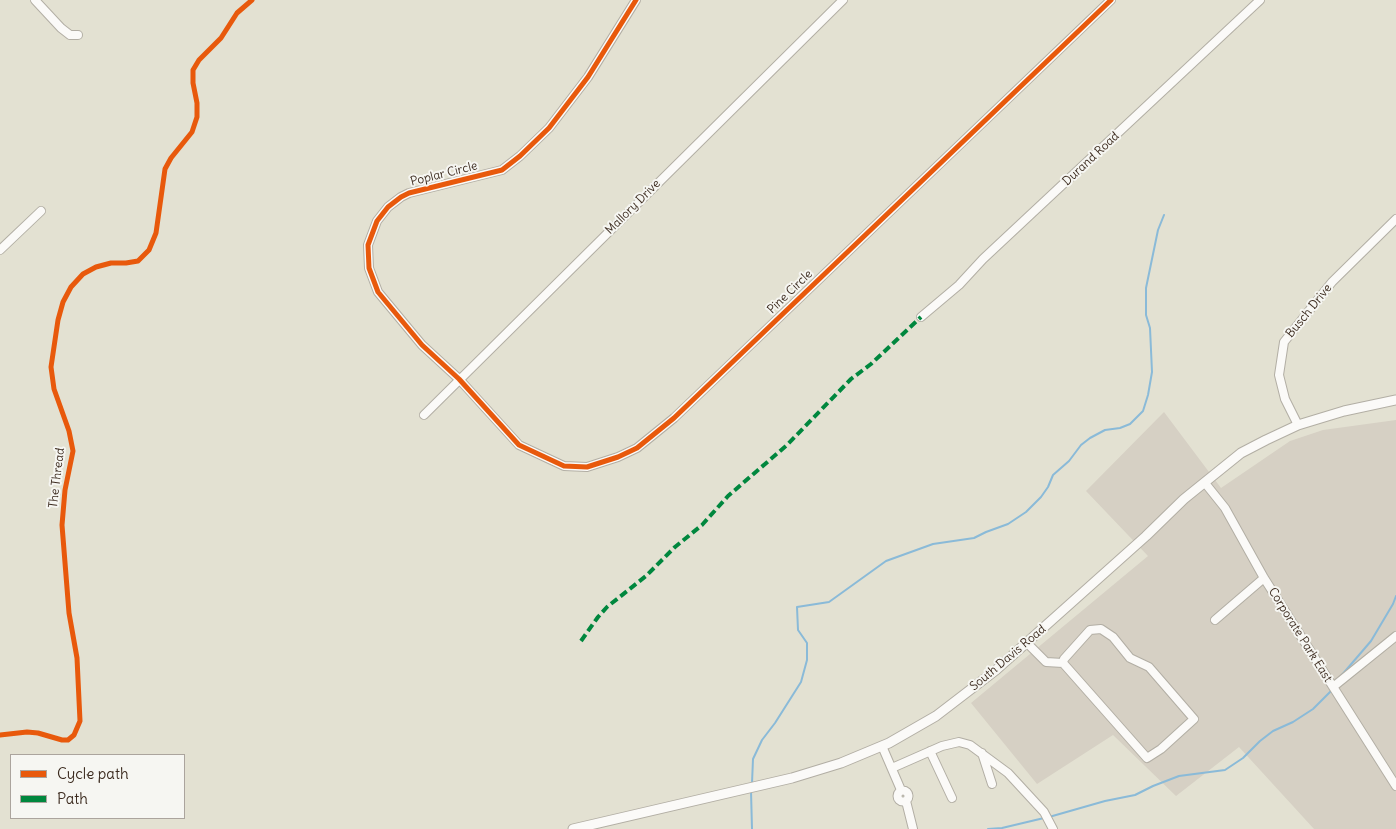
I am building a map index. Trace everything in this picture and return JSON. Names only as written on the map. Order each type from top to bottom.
[{"type":"main road","name":"South Davis Road","points":[[573,829],[792,778],[842,763],[882,746],[936,716],[996,670],[1146,536],[1184,499],[1241,453],[1298,425],[1344,411],[1396,400]]},
{"type":"street","points":[[35,0],[61,28],[70,35],[78,36]]},
{"type":"street","name":"Poplar Circle","points":[[459,379],[422,346],[378,292],[371,276],[368,259],[368,245],[373,228],[388,207],[409,193],[502,170],[520,156],[549,128],[588,77],[636,0]]},
{"type":"street","name":"Mallory Drive","points":[[424,415],[843,0]]},
{"type":"street","name":"Pine Circle","points":[[459,379],[485,410],[519,445],[564,466],[587,467],[618,457],[637,448],[676,416],[1111,0]]},
{"type":"street","name":"Durand Road","points":[[921,317],[959,285],[984,259],[1260,0]]},
{"type":"street","points":[[0,250],[41,211]]},
{"type":"street","name":"Busch Drive","points":[[1298,425],[1285,399],[1279,374],[1284,342],[1332,282],[1396,219]]},
{"type":"street","name":"Corporate Park East","points":[[1205,483],[1225,508],[1264,578],[1396,786]]},
{"type":"street","points":[[1214,620],[1264,578]]},
{"type":"street","points":[[1027,642],[1046,662],[1063,663],[1147,758],[1161,749],[1194,719],[1149,667],[1130,658],[1113,637],[1101,629],[1090,630],[1064,659],[1063,663]]},
{"type":"street","points":[[1333,686],[1396,636]]},
{"type":"street","points":[[892,768],[942,746],[959,742],[970,745],[1008,773],[1044,812],[1053,829]]},
{"type":"street","points":[[882,746],[901,790],[908,793],[906,801],[913,829]]},
{"type":"street","points":[[930,751],[952,798]]},
{"type":"street","points":[[982,753],[992,784]]},
{"type":"shaded area","points":[[1164,412],[1221,488],[1290,441],[1323,430],[1396,420],[1396,829],[1314,829],[1239,747],[1176,796],[1113,735],[1037,784],[971,703],[1148,556],[1086,491]]},
{"type":"waterway","points":[[752,783],[753,759],[762,740],[801,682],[807,660],[807,643],[798,630],[797,607],[829,602],[886,561],[933,544],[974,538],[1008,524],[1026,512],[1041,497],[1053,475],[1069,461],[1081,445],[1105,430],[1120,428],[1130,424],[1143,411],[1152,372],[1150,328],[1146,315],[1146,288],[1158,230],[1164,215]]},
{"type":"waterway","points":[[1341,676],[1371,641],[1396,596]]},
{"type":"waterway","points":[[1049,817],[1105,801],[1135,795],[1179,776],[1225,770],[1243,758],[1273,731],[1293,722],[1313,709],[1332,690]]},
{"type":"waterway","points":[[751,791],[752,829]]},
{"type":"waterway","points":[[988,829],[1002,828],[1044,818]]},
{"type":"marked path","points":[[581,641],[607,607],[646,576],[675,547],[702,525],[728,496],[787,445],[851,379],[871,364],[921,317]]},
{"type":"cycle path","name":"The Thread","points":[[0,735],[27,732],[68,740],[74,735],[80,721],[77,658],[69,613],[62,525],[65,490],[73,451],[69,431],[54,389],[51,367],[58,320],[63,302],[71,287],[83,274],[96,267],[111,263],[138,261],[149,250],[156,233],[165,169],[171,158],[192,132],[197,117],[193,70],[199,60],[221,38],[237,13],[252,0]]},
{"type":"cycle path","points":[[636,0],[588,77],[549,128],[520,156],[502,170],[409,193],[401,197],[388,207],[377,221],[368,245],[369,268],[378,292],[422,345],[459,379],[519,445],[564,466],[587,467],[618,457],[637,448],[674,418],[1111,0]]}]
